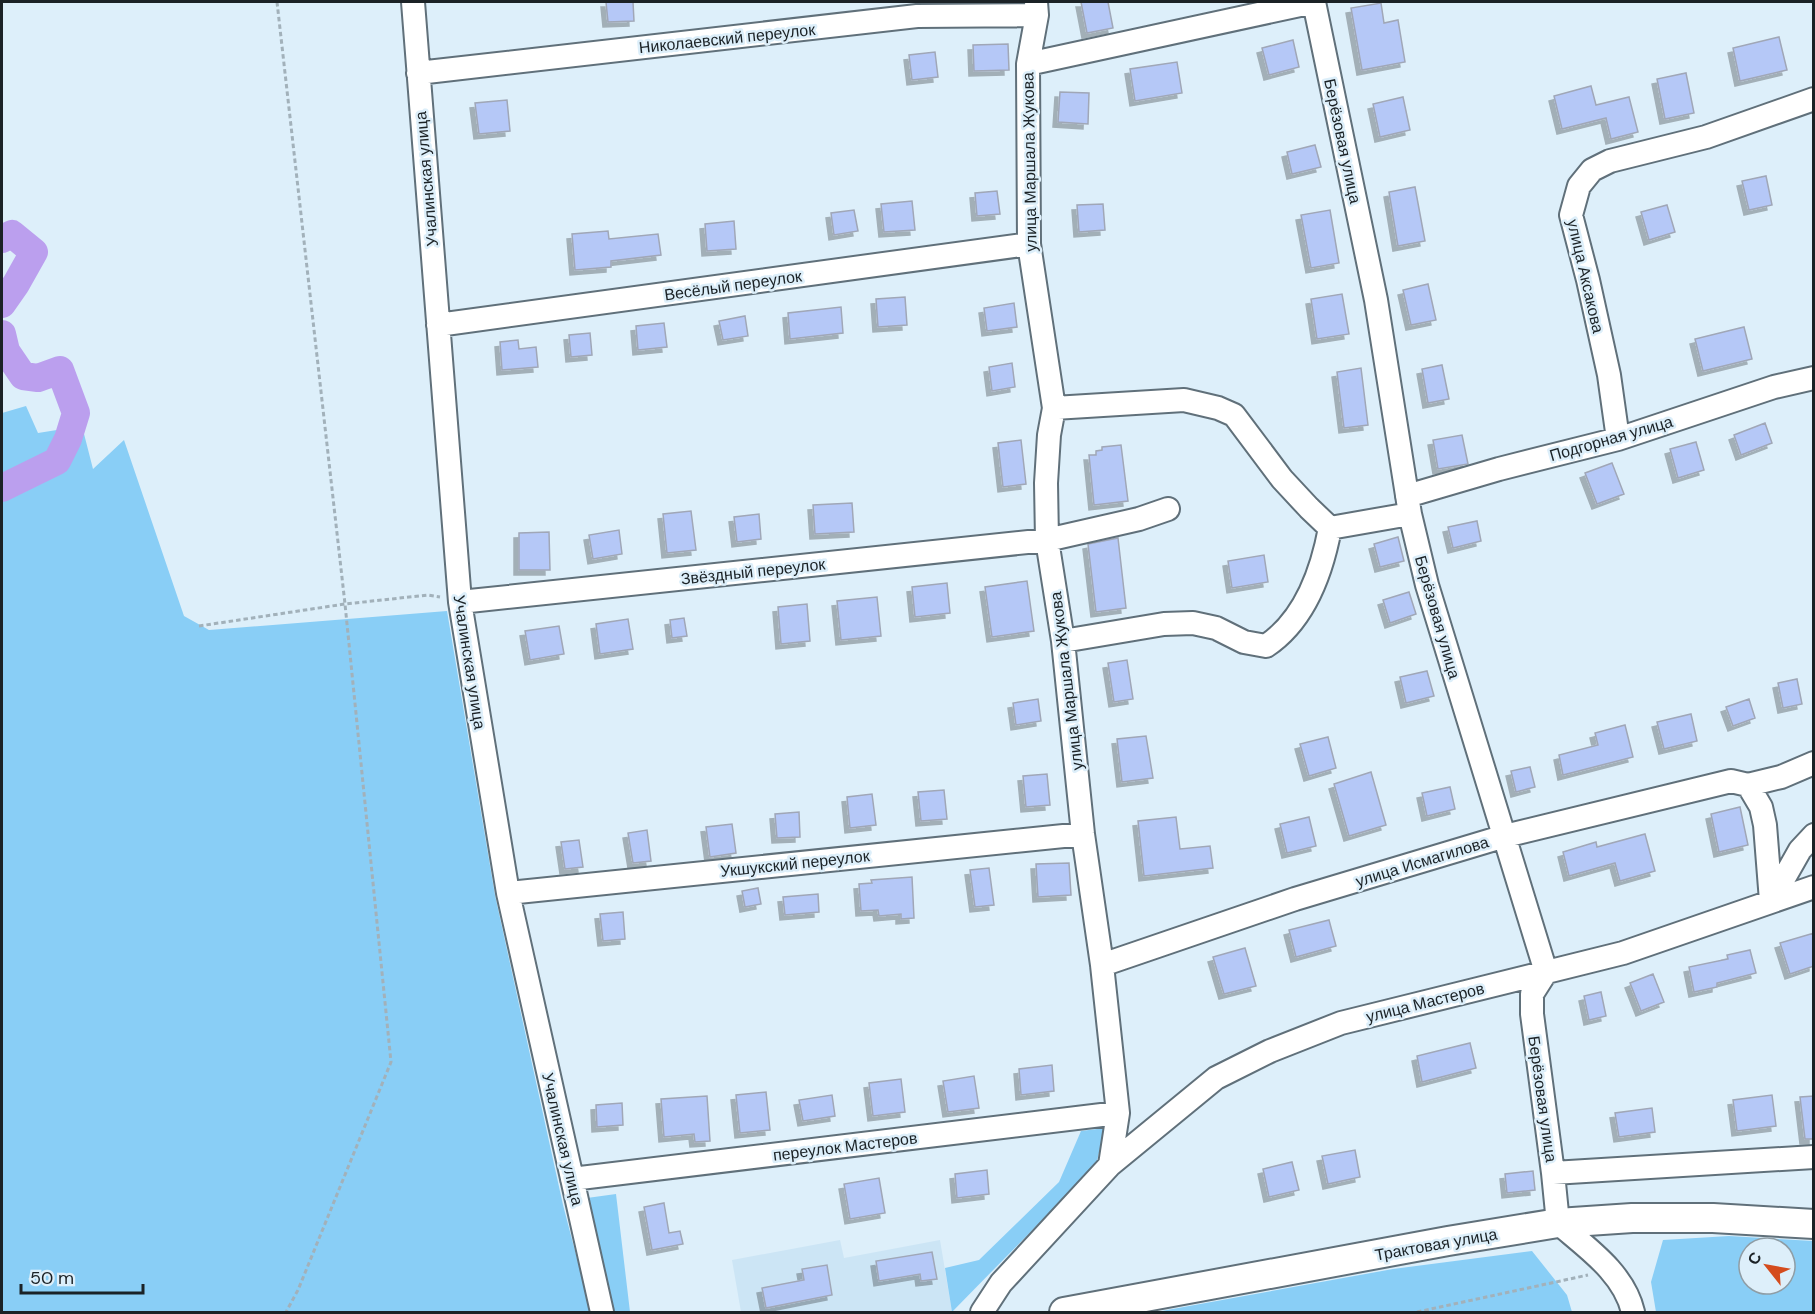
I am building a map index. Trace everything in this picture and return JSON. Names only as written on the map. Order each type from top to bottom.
[{"type":"main road","name":"Трактовая улица","points":[[1064,1312],[1558,1223],[1632,1218],[1713,1218],[1814,1224]]},
{"type":"street","name":"Учалинская улица","points":[[412,2],[460,602],[508,893],[602,1312]]},
{"type":"street","points":[[1028,64],[1314,2]]},
{"type":"street","name":"Берёзовая улица","points":[[1314,2],[1376,300],[1409,505],[1427,585],[1546,972],[1532,994],[1532,1014],[1558,1223]]},
{"type":"street","name":"Николаевский переулок","points":[[418,73],[917,16],[1036,8]]},
{"type":"street","name":"улица Маршала Жукова","points":[[1036,8],[1028,64],[1029,244],[1054,408],[1049,435],[1046,483],[1047,540],[1063,641],[1083,834],[1102,965],[1118,1113],[1110,1165]]},
{"type":"street","name":"улица Аксакова","points":[[1618,439],[1609,375],[1571,215],[1579,186],[1592,170],[1610,160],[1706,137],[1814,99]]},
{"type":"street","name":"Весёлый переулок","points":[[438,325],[1029,244]]},
{"type":"street","name":"Подгорная улица","points":[[1330,528],[1409,505],[1499,469],[1618,439],[1774,387],[1814,378]]},
{"type":"street","points":[[1054,408],[1184,400],[1218,408],[1234,415],[1282,479],[1330,528],[1323,563],[1313,588],[1278,638],[1266,646],[1244,642],[1216,628],[1192,622],[1164,624],[1063,641]]},
{"type":"street","name":"Звёздный переулок","points":[[460,602],[1047,540],[1138,519],[1168,509]]},
{"type":"street","name":"улица Исмагилова","points":[[1102,965],[1296,899],[1505,836],[1731,781],[1748,785],[1781,777],[1814,763]]},
{"type":"street","points":[[1748,785],[1761,807],[1765,825],[1771,901]]},
{"type":"street","name":"Укшукский переулок","points":[[508,893],[1083,834]]},
{"type":"street","points":[[1771,901],[1800,850],[1814,835]]},
{"type":"street","points":[[1771,901],[1814,887]]},
{"type":"street","name":"улица Мастеров","points":[[1110,1165],[1216,1078],[1270,1051],[1341,1023],[1623,953],[1771,901]]},
{"type":"street","name":"переулок Мастеров","points":[[572,1179],[1118,1113]]},
{"type":"street","points":[[1553,1173],[1814,1156]]},
{"type":"street","points":[[982,1312],[1001,1283],[1110,1165]]},
{"type":"street","points":[[1558,1223],[1611,1270],[1631,1303],[1633,1312]]},
{"type":"path","points":[[277,2],[345,604],[392,1062],[298,1290],[286,1312]]},
{"type":"path","points":[[199,626],[345,604],[428,595],[460,602]]},
{"type":"path","points":[[1417,1312],[1611,1270]]},
{"type":"shaded area","points":[[26,406],[38,433],[82,426],[93,469],[124,440],[184,616],[209,630],[447,611],[495,895],[563,1205],[591,1312],[2,1312],[2,413]]},
{"type":"shaded area","points":[[1105,1128],[1096,1165],[952,1312],[945,1268],[979,1260],[1059,1182],[1081,1131]]},
{"type":"shaded area","points":[[616,1194],[630,1312],[614,1312],[587,1198]]},
{"type":"shaded area","points":[[1737,1236],[1737,1296],[1797,1296],[1797,1240],[1813,1241],[1813,1312],[1656,1312],[1651,1282],[1663,1240]]},
{"type":"shaded area","points":[[840,1240],[844,1258],[940,1240],[952,1312],[741,1312],[732,1260]]},
{"type":"shaded area","points":[[1532,1251],[1567,1295],[1572,1312],[1156,1312],[1393,1269]]},
{"type":"building","points":[[606,2],[633,2],[634,21],[608,22]]},
{"type":"building","points":[[1081,2],[1108,2],[1113,28],[1087,33]]},
{"type":"building","points":[[1381,3],[1384,23],[1398,20],[1405,62],[1362,70],[1351,8]]},
{"type":"building","points":[[1779,37],[1787,70],[1740,81],[1733,48]]},
{"type":"building","points":[[1293,40],[1299,67],[1269,75],[1262,48]]},
{"type":"building","points":[[1008,44],[1009,70],[974,71],[973,45]]},
{"type":"building","points":[[935,52],[938,77],[912,80],[909,55]]},
{"type":"building","points":[[1177,62],[1182,93],[1135,101],[1130,69]]},
{"type":"building","points":[[1686,73],[1694,113],[1665,119],[1657,79]]},
{"type":"building","points":[[1591,86],[1596,105],[1629,97],[1638,132],[1611,139],[1606,118],[1562,129],[1554,96]]},
{"type":"building","points":[[1060,92],[1089,93],[1088,124],[1058,122]]},
{"type":"building","points":[[1403,97],[1410,130],[1380,137],[1373,104]]},
{"type":"building","points":[[507,100],[510,131],[479,134],[475,103]]},
{"type":"building","points":[[1315,145],[1321,167],[1292,174],[1287,152]]},
{"type":"building","points":[[1766,176],[1772,205],[1749,210],[1742,181]]},
{"type":"building","points":[[1415,187],[1425,241],[1398,246],[1389,192]]},
{"type":"building","points":[[997,191],[1000,214],[977,216],[975,193]]},
{"type":"building","points":[[912,201],[915,230],[884,232],[881,204]]},
{"type":"building","points":[[1103,204],[1105,230],[1079,232],[1077,205]]},
{"type":"building","points":[[1667,205],[1675,232],[1649,240],[1641,212]]},
{"type":"building","points":[[854,210],[858,231],[834,235],[831,213]]},
{"type":"building","points":[[1330,210],[1339,263],[1311,268],[1301,215]]},
{"type":"building","points":[[734,221],[736,249],[707,251],[705,224]]},
{"type":"building","points":[[608,231],[609,239],[658,234],[661,255],[611,261],[611,267],[575,270],[572,234]]},
{"type":"building","points":[[1428,284],[1436,320],[1411,325],[1403,290]]},
{"type":"building","points":[[1342,294],[1349,334],[1317,339],[1311,299]]},
{"type":"building","points":[[905,297],[907,325],[878,327],[876,299]]},
{"type":"building","points":[[1014,303],[1017,327],[987,331],[984,308]]},
{"type":"building","points":[[841,307],[843,333],[790,339],[788,313]]},
{"type":"building","points":[[745,316],[748,336],[723,340],[719,321]]},
{"type":"building","points":[[664,323],[667,347],[638,350],[636,326]]},
{"type":"building","points":[[1744,327],[1752,359],[1703,371],[1695,339]]},
{"type":"building","points":[[590,333],[592,355],[571,357],[569,335]]},
{"type":"building","points":[[518,340],[519,349],[536,347],[538,367],[502,370],[500,342]]},
{"type":"building","points":[[1012,363],[1015,387],[992,391],[989,367]]},
{"type":"building","points":[[1442,365],[1449,399],[1428,403],[1422,369]]},
{"type":"building","points":[[1361,368],[1368,425],[1344,428],[1337,372]]},
{"type":"building","points":[[1765,423],[1772,443],[1741,455],[1734,435]]},
{"type":"building","points":[[1462,435],[1468,464],[1438,469],[1433,440]]},
{"type":"building","points":[[1021,440],[1026,484],[1003,487],[998,443]]},
{"type":"building","points":[[1696,442],[1704,470],[1678,478],[1670,449]]},
{"type":"building","points":[[1121,445],[1128,501],[1094,505],[1089,455],[1096,455],[1096,451],[1102,450],[1102,447]]},
{"type":"building","points":[[1612,463],[1624,494],[1597,504],[1585,473]]},
{"type":"building","points":[[852,503],[854,532],[815,534],[813,505]]},
{"type":"building","points":[[691,511],[696,550],[667,553],[663,514]]},
{"type":"building","points":[[759,514],[761,539],[737,542],[734,517]]},
{"type":"building","points":[[1477,521],[1481,541],[1453,548],[1448,527]]},
{"type":"building","points":[[619,530],[622,554],[593,559],[589,535]]},
{"type":"building","points":[[549,532],[550,570],[519,570],[519,533]]},
{"type":"building","points":[[1398,537],[1404,561],[1380,567],[1374,544]]},
{"type":"building","points":[[1118,538],[1126,608],[1096,612],[1088,544]]},
{"type":"building","points":[[1264,555],[1268,582],[1232,588],[1228,561]]},
{"type":"building","points":[[1027,581],[1034,631],[992,637],[985,587]]},
{"type":"building","points":[[947,583],[950,613],[915,617],[912,587]]},
{"type":"building","points":[[1409,592],[1416,614],[1390,623],[1383,600]]},
{"type":"building","points":[[877,597],[881,636],[841,640],[837,601]]},
{"type":"building","points":[[807,604],[810,641],[781,644],[778,607]]},
{"type":"building","points":[[684,618],[687,636],[672,638],[670,620]]},
{"type":"building","points":[[628,619],[633,649],[600,654],[596,624]]},
{"type":"building","points":[[559,626],[564,654],[530,660],[525,631]]},
{"type":"building","points":[[1127,660],[1133,699],[1114,702],[1108,663]]},
{"type":"building","points":[[1427,671],[1434,696],[1406,703],[1400,677]]},
{"type":"building","points":[[1797,679],[1802,704],[1783,708],[1778,683]]},
{"type":"building","points":[[1038,699],[1041,721],[1016,725],[1013,703]]},
{"type":"building","points":[[1749,699],[1755,718],[1733,726],[1726,707]]},
{"type":"building","points":[[1691,714],[1697,741],[1664,749],[1657,722]]},
{"type":"building","points":[[1625,725],[1633,757],[1563,775],[1559,755],[1598,745],[1595,733]]},
{"type":"building","points":[[1146,736],[1153,778],[1122,782],[1117,739]]},
{"type":"building","points":[[1328,737],[1336,768],[1309,776],[1300,744]]},
{"type":"building","points":[[1530,767],[1535,787],[1516,792],[1511,771]]},
{"type":"building","points":[[1371,772],[1386,825],[1349,836],[1334,784]]},
{"type":"building","points":[[1047,774],[1050,805],[1026,807],[1023,776]]},
{"type":"building","points":[[1450,787],[1455,809],[1427,816],[1422,793]]},
{"type":"building","points":[[944,790],[947,819],[921,821],[918,792]]},
{"type":"building","points":[[872,794],[876,825],[850,828],[847,797]]},
{"type":"building","points":[[1740,807],[1748,845],[1719,852],[1711,814]]},
{"type":"building","points":[[799,812],[800,837],[777,838],[775,814]]},
{"type":"building","points":[[1176,817],[1180,849],[1210,846],[1213,868],[1144,876],[1138,821]]},
{"type":"building","points":[[1309,817],[1316,846],[1287,853],[1280,824]]},
{"type":"building","points":[[732,824],[736,853],[710,857],[706,827]]},
{"type":"building","points":[[647,830],[651,861],[633,863],[628,833]]},
{"type":"building","points":[[1645,834],[1655,871],[1620,881],[1615,863],[1569,876],[1563,852],[1596,842],[1597,847]]},
{"type":"building","points":[[579,840],[583,867],[565,869],[561,842]]},
{"type":"building","points":[[1069,863],[1071,895],[1038,897],[1036,864]]},
{"type":"building","points":[[989,868],[994,905],[975,907],[970,870]]},
{"type":"building","points":[[912,877],[914,918],[901,919],[901,914],[879,916],[878,910],[861,911],[859,884],[872,883],[871,880]]},
{"type":"building","points":[[758,888],[761,904],[745,907],[742,891]]},
{"type":"building","points":[[818,894],[819,912],[785,915],[783,897]]},
{"type":"building","points":[[623,912],[625,939],[603,941],[600,914]]},
{"type":"building","points":[[1329,920],[1336,946],[1296,957],[1289,930]]},
{"type":"building","points":[[1814,933],[1814,966],[1790,974],[1780,943]]},
{"type":"building","points":[[1245,948],[1256,986],[1224,994],[1213,957]]},
{"type":"building","points":[[1750,950],[1756,973],[1717,983],[1717,987],[1694,992],[1689,967],[1728,959],[1727,955]]},
{"type":"building","points":[[1653,974],[1664,1002],[1641,1011],[1630,983]]},
{"type":"building","points":[[1601,992],[1606,1016],[1589,1020],[1584,996]]},
{"type":"building","points":[[1470,1043],[1476,1068],[1422,1082],[1417,1056]]},
{"type":"building","points":[[1052,1065],[1054,1091],[1021,1095],[1019,1069]]},
{"type":"building","points":[[974,1076],[979,1108],[948,1112],[943,1081]]},
{"type":"building","points":[[901,1079],[905,1112],[873,1116],[869,1083]]},
{"type":"building","points":[[766,1092],[770,1130],[740,1133],[736,1095]]},
{"type":"building","points":[[832,1095],[835,1116],[803,1121],[799,1100]]},
{"type":"building","points":[[1772,1095],[1776,1126],[1737,1131],[1733,1100]]},
{"type":"building","points":[[707,1096],[710,1141],[695,1142],[694,1134],[664,1137],[661,1099]]},
{"type":"building","points":[[1814,1096],[1814,1139],[1805,1139],[1800,1097]]},
{"type":"building","points":[[622,1103],[623,1125],[597,1127],[596,1105]]},
{"type":"building","points":[[1652,1108],[1655,1132],[1619,1137],[1615,1113]]},
{"type":"building","points":[[1355,1150],[1360,1177],[1328,1184],[1322,1156]]},
{"type":"building","points":[[1292,1162],[1299,1190],[1269,1197],[1263,1169]]},
{"type":"building","points":[[987,1170],[989,1194],[957,1198],[955,1174]]},
{"type":"building","points":[[1533,1171],[1535,1190],[1507,1193],[1505,1174]]},
{"type":"building","points":[[879,1178],[885,1213],[850,1219],[844,1184]]},
{"type":"building","points":[[664,1203],[669,1233],[680,1231],[683,1244],[652,1250],[644,1207]]},
{"type":"building","points":[[932,1252],[937,1279],[921,1281],[920,1274],[879,1281],[876,1261]]},
{"type":"building","points":[[827,1265],[832,1295],[766,1308],[762,1288],[804,1280],[802,1269]]},
{"type":"waterway","points":[[2,239],[12,234],[34,252],[2,304]]},
{"type":"waterway","points":[[2,334],[6,351],[23,376],[38,378],[60,370],[76,413],[68,439],[57,461],[2,488]]}]
